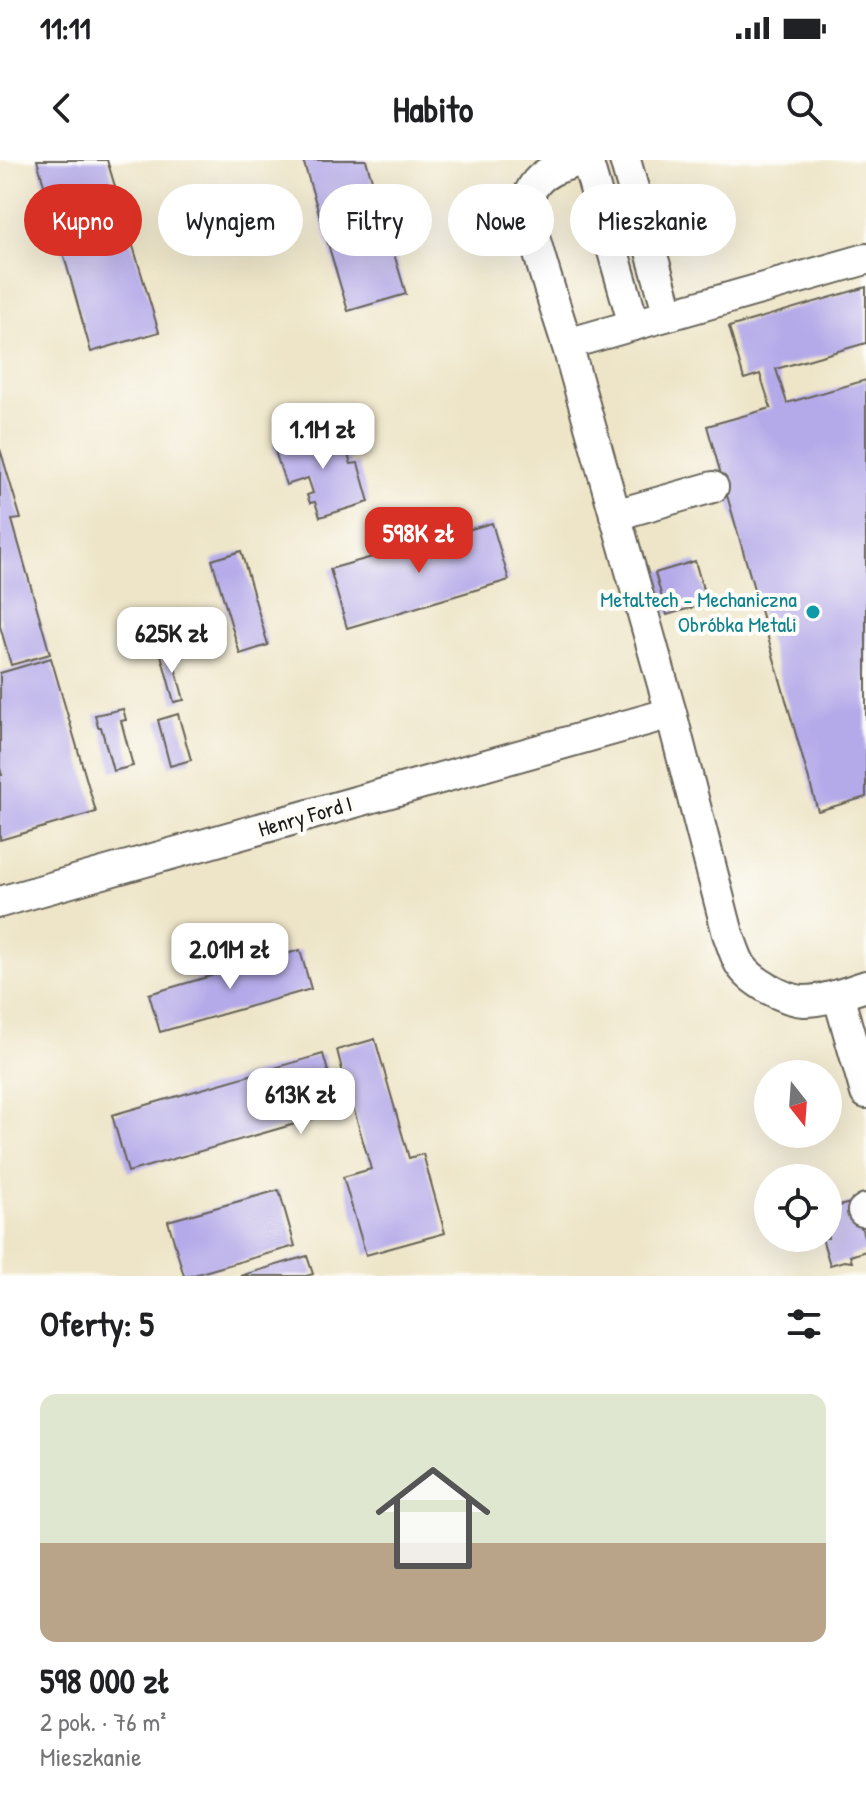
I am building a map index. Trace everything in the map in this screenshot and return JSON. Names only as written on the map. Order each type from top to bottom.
[{"type":"street","points":[[634,325],[585,160],[551,169],[527,196],[530,221],[671,713],[728,934],[741,966],[757,982],[780,993],[803,1001],[852,990],[866,1093]]},
{"type":"street","points":[[625,160],[669,315]]},
{"type":"street","points":[[567,344],[866,259]]},
{"type":"street","points":[[615,515],[713,487]]},
{"type":"street","name":"Henry Ford I","points":[[0,902],[671,713]]},
{"type":"building","points":[[37,160],[107,160],[114,184],[44,184]]},
{"type":"building","points":[[303,160],[366,160],[373,184],[319,184],[319,214]]},
{"type":"building","points":[[64,256],[136,256],[159,332],[91,352]]},
{"type":"building","points":[[332,256],[395,256],[406,294],[348,311]]},
{"type":"building","name":"Metaltech - Mechaniczna Obróbka Metali","points":[[866,287],[866,343],[776,369],[787,403],[866,380],[866,797],[818,811],[707,426],[771,408],[760,374],[744,379],[729,327]]},
{"type":"building","points":[[339,427],[351,464],[358,463],[369,502],[320,517],[315,502],[310,503],[307,495],[313,493],[308,478],[286,485],[273,445]]},
{"type":"building","points":[[0,449],[21,519],[12,520],[50,654],[11,665],[0,626]]},
{"type":"building","points":[[492,523],[509,580],[347,628],[330,569]]},
{"type":"building","points":[[241,551],[268,645],[240,654],[212,560]]},
{"type":"building","points":[[695,561],[707,603],[667,615],[655,573]]},
{"type":"building","points":[[170,648],[184,700],[174,702],[160,651]]},
{"type":"building","points":[[51,658],[96,812],[0,840],[0,673]]},
{"type":"building","points":[[123,709],[126,720],[121,721],[133,766],[113,771],[95,715]]},
{"type":"building","points":[[178,714],[191,760],[170,766],[158,720]]},
{"type":"building","points":[[300,950],[311,989],[160,1032],[149,994]]},
{"type":"building","points":[[375,1039],[409,1158],[423,1154],[445,1233],[366,1255],[343,1177],[371,1169],[350,1096],[337,1100],[340,1111],[128,1172],[112,1115],[323,1054],[332,1085],[345,1081],[337,1050]]},
{"type":"building","points":[[279,1190],[295,1246],[184,1276],[168,1221]]},
{"type":"building","points":[[854,1202],[866,1251],[850,1256],[852,1262],[830,1265],[826,1252],[842,1252],[842,1205]]},
{"type":"building","points":[[307,1256],[313,1274],[240,1276]]},
{"type":"place","name":"Metaltech - Mechaniczna Obróbka Metali","points":[[813,612]]}]
